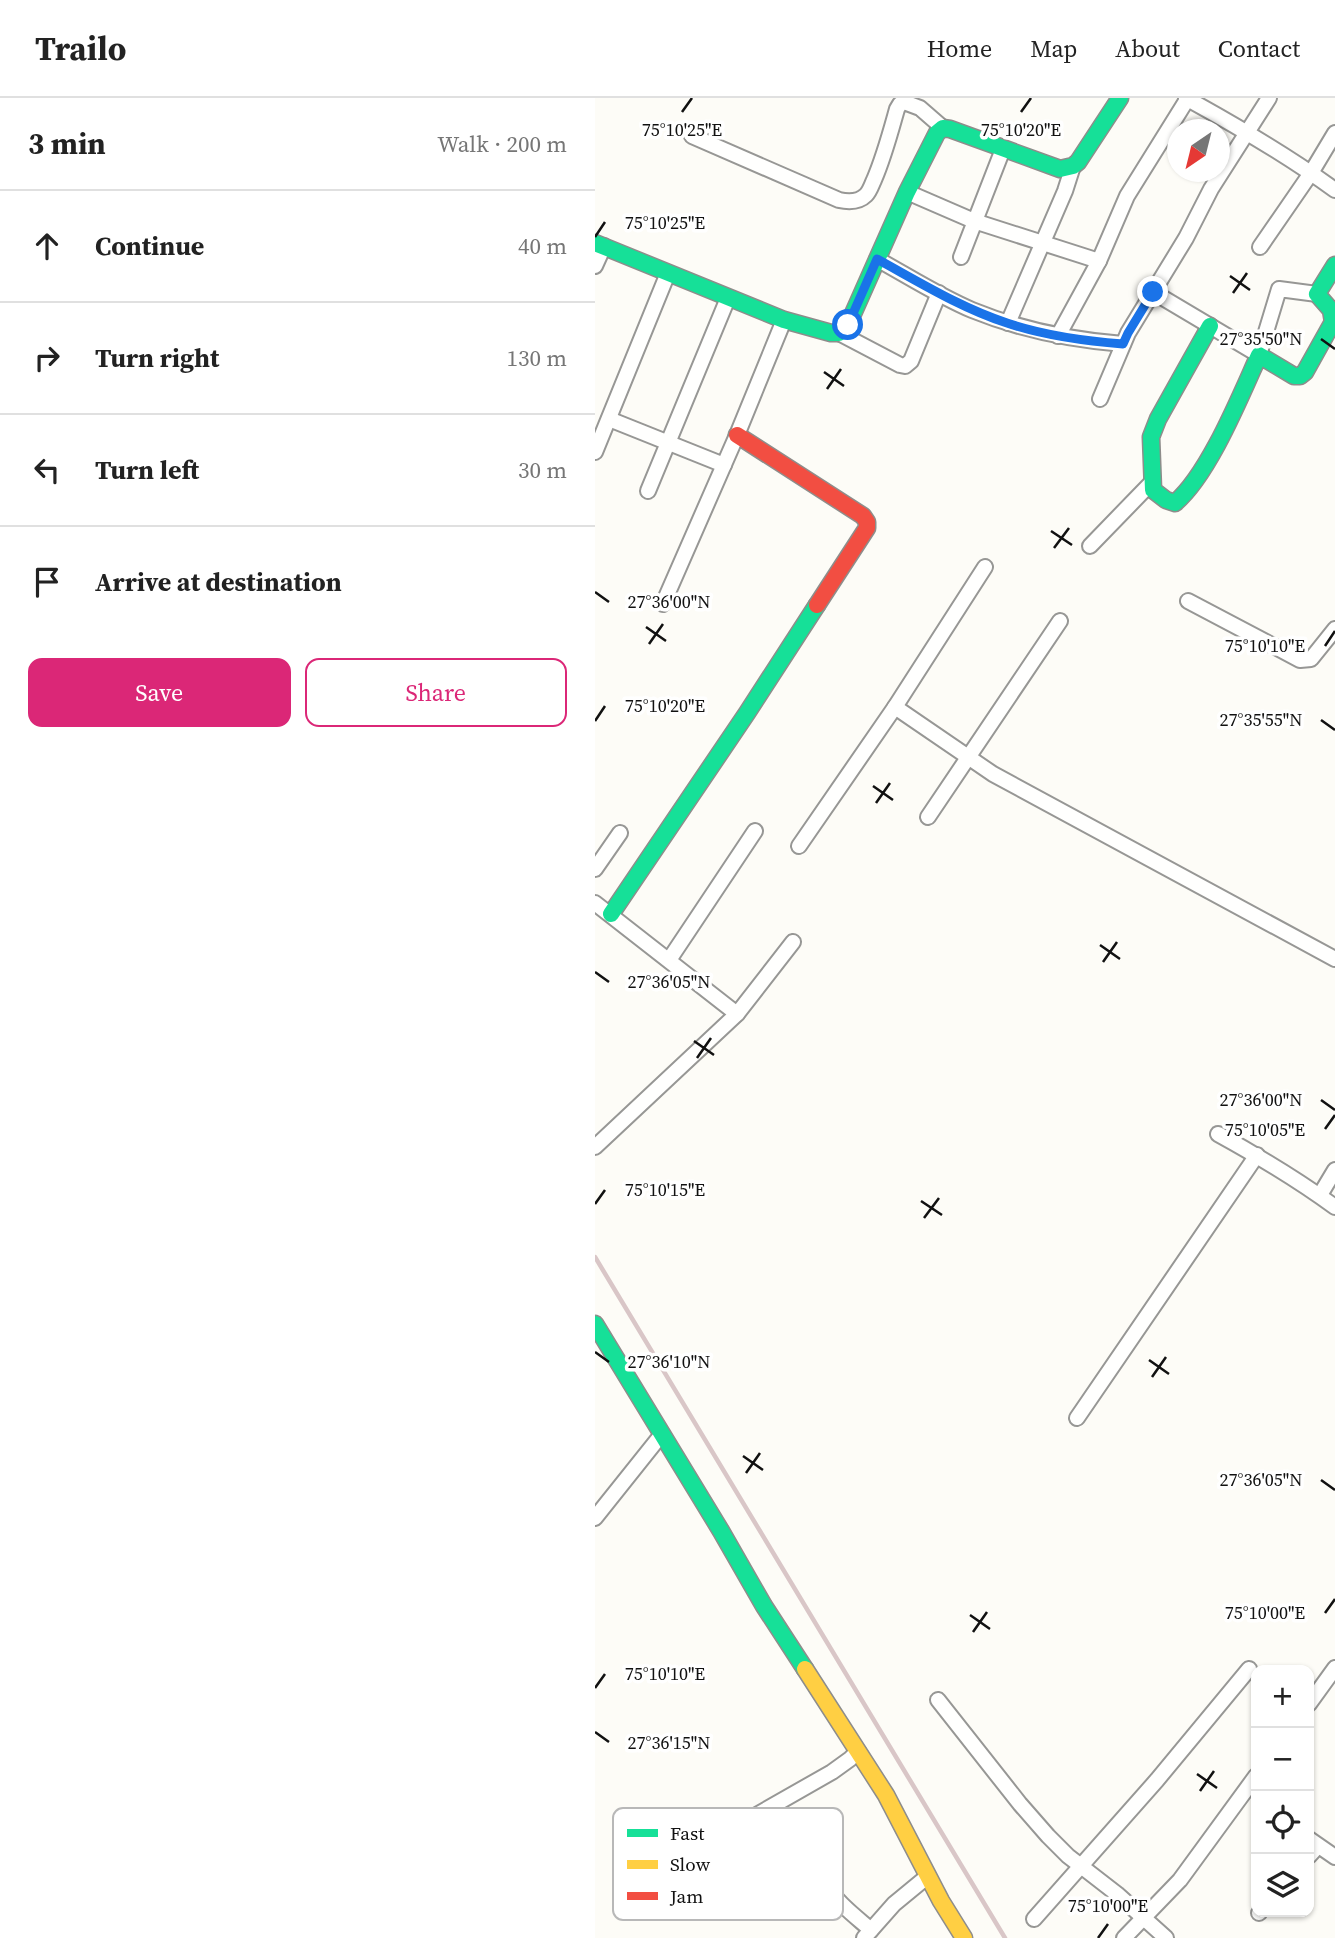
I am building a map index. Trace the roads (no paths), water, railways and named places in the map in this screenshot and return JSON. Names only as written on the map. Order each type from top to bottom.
[{"type":"street","points":[[1008,324],[1065,191],[1073,166],[1120,98]]},
{"type":"street","points":[[1058,336],[1099,261],[1127,196],[1187,98],[1246,132],[1335,190]]},
{"type":"street","points":[[1100,399],[1128,333],[1186,238],[1211,190],[1269,98]]},
{"type":"street","points":[[692,136],[847,202],[863,197],[869,191],[884,155],[897,110],[904,102],[920,108],[943,128],[1060,169],[1073,166]]},
{"type":"street","points":[[839,333],[848,325],[907,192],[933,139],[943,128]]},
{"type":"street","points":[[1260,247],[1335,134]]},
{"type":"street","points":[[961,257],[1003,149]]},
{"type":"street","points":[[907,192],[974,221],[1099,261]]},
{"type":"street","points":[[595,267],[599,245],[784,320],[839,333],[905,366],[911,361],[939,293]]},
{"type":"street","points":[[877,259],[970,309],[1008,324],[1082,341],[1123,344]]},
{"type":"street","points":[[1317,293],[1335,265]]},
{"type":"street","points":[[595,452],[668,273]]},
{"type":"street","points":[[1153,292],[1259,355],[1294,376],[1305,372],[1334,318],[1317,293],[1279,289],[1259,355],[1238,400],[1195,481],[1182,500],[1175,503],[1153,490],[1151,437],[1158,419],[1210,326]]},
{"type":"street","points":[[648,491],[727,298]]},
{"type":"street","points":[[663,604],[784,320]]},
{"type":"street","points":[[609,419],[724,465]]},
{"type":"street","points":[[611,914],[747,713],[867,528],[863,516],[737,435]]},
{"type":"street","points":[[1090,546],[1153,481]]},
{"type":"street","points":[[799,846],[895,707],[985,567]]},
{"type":"street","points":[[1188,601],[1300,660],[1311,659],[1335,629]]},
{"type":"street","points":[[929,817],[1060,621]]},
{"type":"street","points":[[895,707],[993,774],[1335,959]]},
{"type":"street","points":[[669,960],[755,831]]},
{"type":"street","points":[[595,869],[620,833]]},
{"type":"street","points":[[595,903],[737,1014]]},
{"type":"street","points":[[595,1147],[737,1014],[793,942]]},
{"type":"street","points":[[1217,1133],[1257,1155],[1335,1207]]},
{"type":"street","points":[[1077,1418],[1257,1155]]},
{"type":"street","points":[[1320,1195],[1335,1170]]},
{"type":"street","points":[[595,1324],[764,1606],[886,1795],[941,1901],[964,1938]]},
{"type":"street","points":[[595,1518],[662,1434]]},
{"type":"street","points":[[1314,1697],[1335,1668]]},
{"type":"street","points":[[1034,1919],[1157,1780],[1249,1669]]},
{"type":"street","points":[[938,1700],[1048,1836],[1165,1938]]},
{"type":"street","points":[[769,1808],[832,1772],[858,1751]]},
{"type":"street","points":[[1124,1938],[1188,1870],[1250,1797]]},
{"type":"street","points":[[1314,1848],[1335,1857]]},
{"type":"street","points":[[843,1906],[868,1934],[894,1904],[928,1876]]},
{"type":"railway","points":[[595,1257],[1005,1938]]}]
